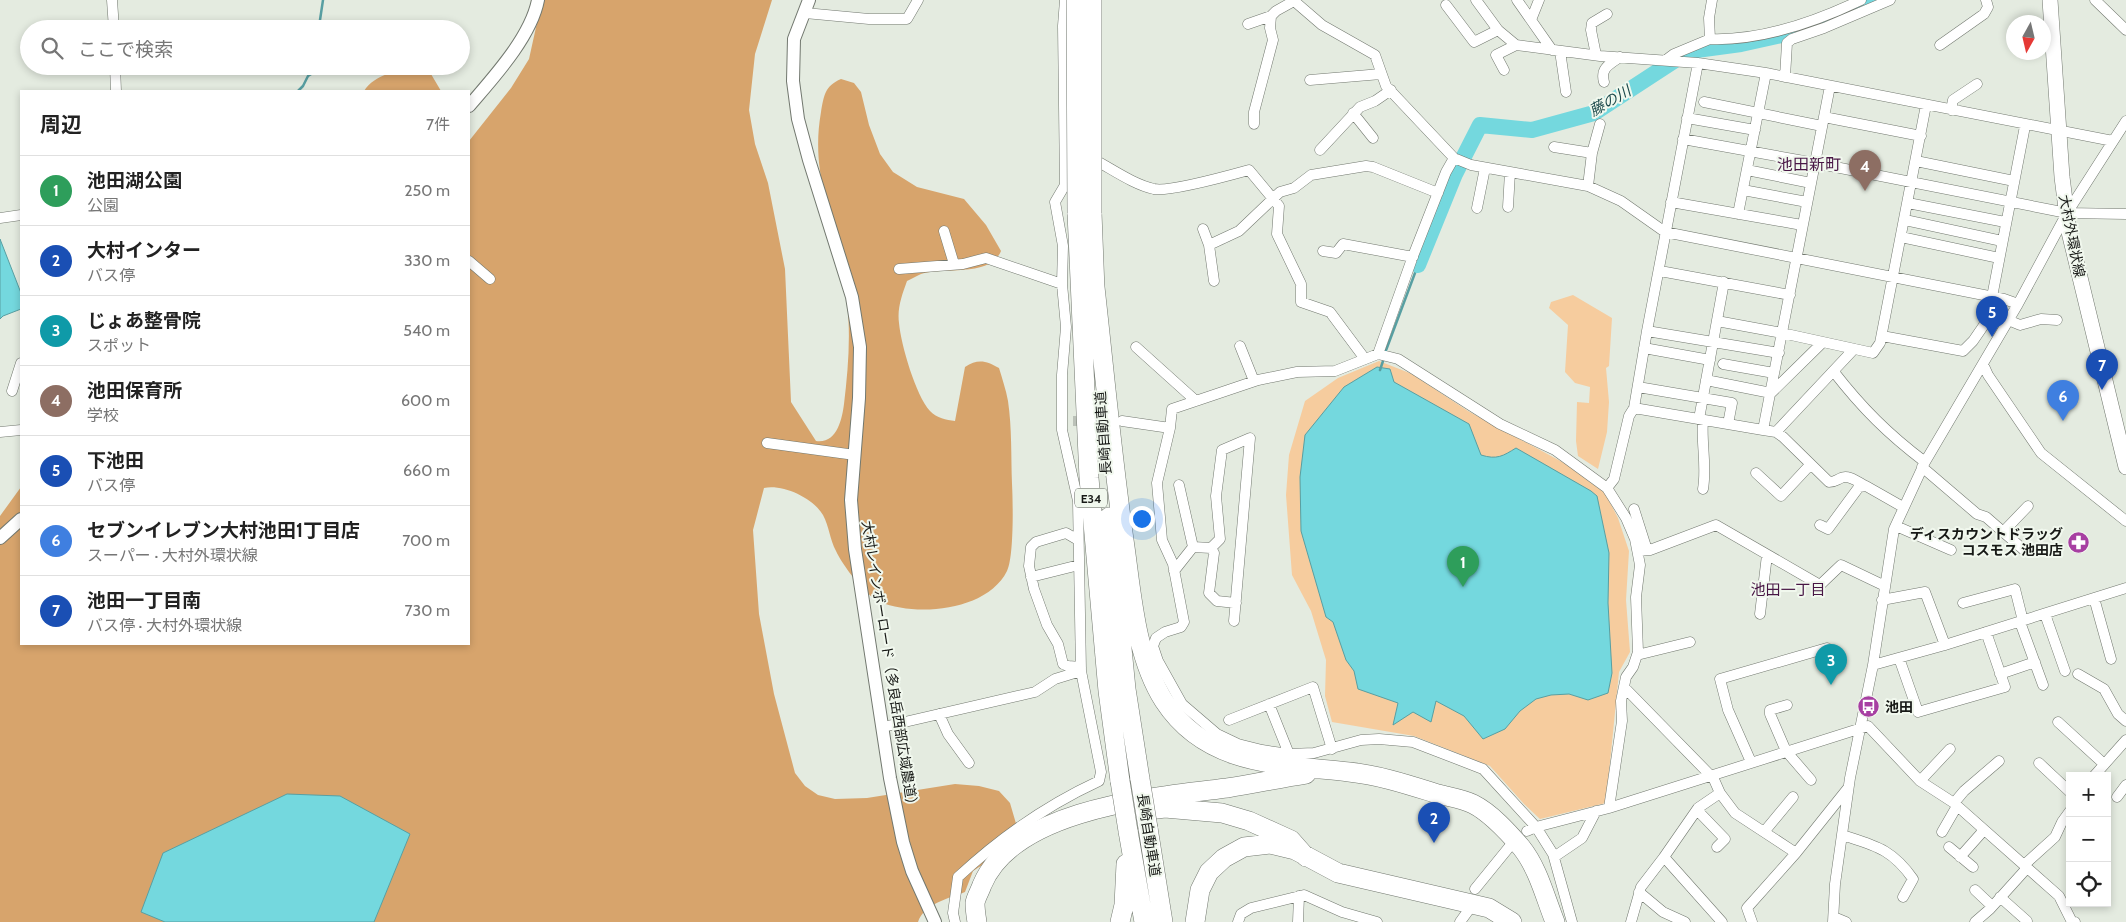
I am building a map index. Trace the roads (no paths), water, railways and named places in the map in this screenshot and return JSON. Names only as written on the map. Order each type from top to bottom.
[{"type":"highway","name":"長崎自動車道","points":[[1076,0],[1084,213],[1089,478],[1108,690],[1120,781],[1144,922]]},
{"type":"highway","name":"長崎自動車道","points":[[1092,0],[1084,213],[1094,278],[1098,369],[1112,548],[1126,689],[1163,922]]},
{"type":"highway","points":[[1094,278],[1110,436],[1128,564],[1143,651],[1164,701],[1181,722],[1223,752],[1257,761],[1373,776],[1472,804],[1489,815],[1521,847],[1530,860],[1554,922]]},
{"type":"highway","points":[[977,922],[975,901],[987,874],[999,858],[1015,845],[1044,827],[1076,814],[1162,795],[1229,787],[1327,770]]},
{"type":"highway","points":[[987,922],[989,896],[1000,873],[1020,853],[1049,836],[1079,822],[1112,815],[1166,808],[1222,813],[1249,821],[1290,840],[1306,857]]},
{"type":"highway","points":[[1120,922],[1126,883],[1128,831]]},
{"type":"highway","points":[[1195,922],[1200,890],[1210,872],[1224,858],[1244,847],[1270,844],[1295,850],[1338,873],[1489,908],[1512,922]]},
{"type":"main road","name":"大村外環状線","points":[[2050,0],[2058,132],[2069,232],[2126,467]]},
{"type":"street","points":[[112,0],[113,20]]},
{"type":"street","points":[[470,105],[494,76],[520,39],[530,23],[538,0]]},
{"type":"street","name":"大村レインボーロード（多良岳西部広域農道）","points":[[809,0],[794,39],[793,81],[798,119],[809,160],[852,297],[860,347],[859,398],[851,500],[855,549],[890,778],[912,871],[935,922]]},
{"type":"street","points":[[805,12],[869,19],[907,19],[918,0]]},
{"type":"street","points":[[954,922],[953,913],[958,877],[1010,832],[1066,798],[1099,781],[1100,772],[1081,669],[1078,501],[1062,430],[1066,326],[1062,284],[1063,246],[1054,202],[1065,185],[1063,26],[1065,0]]},
{"type":"street","points":[[1476,0],[1498,30],[1516,45],[1596,55],[1683,61],[1766,73],[2025,126],[2113,141]]},
{"type":"street","points":[[1517,0],[1556,50],[1566,92]]},
{"type":"street","points":[[1531,20],[1539,0]]},
{"type":"street","points":[[1710,39],[1709,18],[1712,0]]},
{"type":"street","points":[[1667,60],[1674,54],[1710,39],[1736,40],[1796,26],[1861,0]]},
{"type":"street","points":[[1785,77],[1788,43],[1792,39],[1824,28],[1890,0]]},
{"type":"street","points":[[1940,45],[1984,14],[1988,7],[1986,0]]},
{"type":"street","points":[[2095,0],[2126,30]]},
{"type":"street","points":[[1248,24],[1271,16],[1294,1],[1322,25],[1350,43],[1375,55],[1386,86],[1455,158],[1471,165],[1588,186],[1621,201],[1665,232],[1992,296],[2018,304]]},
{"type":"street","points":[[1446,6],[1474,42],[1498,30]]},
{"type":"street","points":[[1596,55],[1591,30],[1592,23],[1607,14]]},
{"type":"street","points":[[1254,124],[1254,112],[1273,40],[1270,28],[1271,16]]},
{"type":"street","points":[[1504,70],[1496,55],[1516,45]]},
{"type":"street","points":[[1604,82],[1602,75],[1604,68],[1620,57]]},
{"type":"street","points":[[1607,488],[1614,479],[1628,416],[1634,408],[1647,331],[1660,271],[1665,232],[1698,63]]},
{"type":"street","points":[[1738,214],[1766,73]]},
{"type":"street","points":[[1310,80],[1381,74]]},
{"type":"street","points":[[115,75],[116,90]]},
{"type":"street","points":[[1951,110],[1953,100],[1977,84]]},
{"type":"street","points":[[1763,430],[1830,86]]},
{"type":"street","points":[[1320,150],[1360,107],[1375,101],[1391,90]]},
{"type":"street","points":[[1704,102],[1758,113],[1921,136]]},
{"type":"street","points":[[1717,321],[1873,353],[1880,343],[1882,336],[1926,105]]},
{"type":"street","points":[[1353,113],[1373,138]]},
{"type":"street","points":[[1687,118],[1755,130]]},
{"type":"street","points":[[1846,922],[1833,920],[1835,884],[1849,787],[1873,665],[1882,600],[1896,526],[1923,465],[2018,304],[2067,213],[2126,121]]},
{"type":"street","points":[[1588,186],[1592,153],[1600,124]]},
{"type":"street","points":[[1882,336],[1963,351],[1984,325],[1992,296],[2025,126]]},
{"type":"street","points":[[1683,139],[2067,213],[2126,214]]},
{"type":"street","points":[[1064,144],[1135,181],[1157,190],[1213,180],[1249,170],[1279,206],[1277,234],[1301,284],[1301,302],[1330,312],[1365,359]]},
{"type":"street","points":[[1554,147],[1592,153]]},
{"type":"street","points":[[1383,355],[1413,257],[1438,193],[1455,158]]},
{"type":"street","points":[[1916,162],[2014,181]]},
{"type":"street","points":[[1209,245],[1239,231],[1280,192],[1294,188],[1311,175],[1366,166],[1373,167],[1438,193]]},
{"type":"street","points":[[1477,208],[1485,168]]},
{"type":"street","points":[[1747,170],[1811,183]]},
{"type":"street","points":[[1508,207],[1510,172]]},
{"type":"street","points":[[1743,190],[1807,202]]},
{"type":"street","points":[[1671,202],[1802,225]]},
{"type":"street","points":[[1908,203],[2005,222]]},
{"type":"street","points":[[0,218],[20,214]]},
{"type":"street","points":[[1905,220],[2002,241]]},
{"type":"street","points":[[1203,228],[1209,245],[1214,281]]},
{"type":"street","points":[[944,231],[954,264]]},
{"type":"street","points":[[1901,237],[1999,258]]},
{"type":"street","points":[[1323,251],[1336,253],[1343,244],[1413,257]]},
{"type":"street","points":[[899,269],[963,264],[986,258],[1062,284]]},
{"type":"street","points":[[470,262],[490,279]]},
{"type":"street","points":[[1660,271],[1790,295]]},
{"type":"street","points":[[1702,489],[1705,476],[1701,419],[1703,398],[1724,282]]},
{"type":"street","points":[[2008,320],[2020,326],[2041,319],[2057,320]]},
{"type":"street","points":[[1647,331],[1779,353]]},
{"type":"street","points":[[1771,393],[1823,342]]},
{"type":"street","points":[[1240,346],[1254,381]]},
{"type":"street","points":[[1136,347],[1196,401]]},
{"type":"street","points":[[1644,348],[1710,360]]},
{"type":"street","points":[[1776,432],[1834,372],[1854,348]]},
{"type":"street","points":[[1572,922],[1554,857],[1484,769],[1413,742],[1379,739],[1361,740],[1314,753],[1289,754],[1246,746],[1217,734],[1182,704],[1158,661],[1154,646],[1156,638],[1165,632],[1181,627],[1184,622],[1174,571],[1162,540],[1157,483],[1170,428],[1172,409],[1254,381],[1297,372],[1335,372],[1365,359],[1383,355],[1398,359],[1500,424],[1555,450],[1607,488],[1626,518],[1635,540],[1642,550]]},
{"type":"street","points":[[1723,364],[1774,373]]},
{"type":"street","points":[[1983,364],[1988,375],[2041,453],[2126,521]]},
{"type":"street","points":[[12,391],[20,366]]},
{"type":"street","points":[[1834,372],[1861,406],[1896,440],[1977,514],[1986,517],[2024,550]]},
{"type":"street","points":[[1706,380],[1771,393]]},
{"type":"street","points":[[1638,387],[1732,403],[1728,424]]},
{"type":"street","points":[[1634,408],[1776,432],[1829,482],[1848,477],[1904,507]]},
{"type":"street","points":[[1062,420],[1073,420]]},
{"type":"street","points":[[1122,421],[1170,428]]},
{"type":"street","points":[[0,432],[20,430]]},
{"type":"street","points":[[1193,547],[1211,548],[1220,539],[1216,496],[1222,450],[1250,438],[1234,621]]},
{"type":"street","points":[[767,443],[855,455]]},
{"type":"street","points":[[1756,473],[1781,496],[1810,465]]},
{"type":"street","points":[[1178,485],[1193,547]]},
{"type":"street","points":[[1828,529],[1859,487],[1866,486]]},
{"type":"street","points":[[2004,531],[2028,506]]},
{"type":"street","points":[[1609,808],[1622,720],[1621,701],[1626,677],[1633,667],[1637,655],[1636,598],[1642,550],[1634,509]]},
{"type":"street","points":[[0,538],[20,519]]},
{"type":"street","points":[[1642,550],[1716,525],[1820,585],[1841,565],[1885,586]]},
{"type":"street","points":[[1896,526],[1951,550]]},
{"type":"street","points":[[1078,540],[1066,533],[1036,542],[1031,547],[1029,555],[1031,577],[1047,625],[1058,644],[1063,664],[1081,669]]},
{"type":"street","points":[[1174,571],[1193,547]]},
{"type":"street","points":[[1211,548],[1214,553],[1210,593],[1217,601],[1236,604]]},
{"type":"street","points":[[1760,614],[1767,555]]},
{"type":"street","points":[[1031,577],[1079,565]]},
{"type":"street","points":[[1873,665],[1945,645],[2126,588]]},
{"type":"street","points":[[1962,603],[2014,589],[2022,621],[2043,685]]},
{"type":"street","points":[[1882,600],[1925,592],[1945,645]]},
{"type":"street","points":[[2094,598],[2111,659]]},
{"type":"street","points":[[2045,614],[2065,671]]},
{"type":"street","points":[[1899,658],[1918,712],[2005,687],[1986,632]]},
{"type":"street","points":[[1637,655],[1690,642]]},
{"type":"street","points":[[1751,762],[1728,710],[1720,679],[1827,648]]},
{"type":"street","points":[[2000,674],[2035,662]]},
{"type":"street","points":[[883,727],[1035,692],[1055,680],[1081,669]]},
{"type":"street","points":[[2078,674],[2104,689],[2118,714],[2126,721]]},
{"type":"street","points":[[1229,720],[1313,687],[1332,749]]},
{"type":"street","points":[[1624,687],[1711,775],[1720,793],[1735,814],[1796,853]]},
{"type":"street","points":[[1269,704],[1289,754]]},
{"type":"street","points":[[1787,705],[1770,710],[1770,714],[1786,751],[1811,780]]},
{"type":"street","points":[[939,714],[948,734],[969,763]]},
{"type":"street","points":[[2058,722],[2104,764]]},
{"type":"street","points":[[1531,829],[1609,808],[1868,726],[1920,781],[1955,804],[2058,896],[2073,922]]},
{"type":"street","points":[[2097,772],[2126,740]]},
{"type":"street","points":[[1920,781],[1950,749]]},
{"type":"street","points":[[1942,832],[1955,804],[1999,761]]},
{"type":"street","points":[[2038,764],[2066,788]]},
{"type":"street","points":[[2117,797],[2126,785]]},
{"type":"street","points":[[1752,922],[1747,908],[1796,853],[1849,787]]},
{"type":"street","points":[[1631,922],[1641,887],[1697,810],[1720,793]]},
{"type":"street","points":[[1764,832],[1793,797]]},
{"type":"street","points":[[1697,810],[1728,837],[1717,847]]},
{"type":"street","points":[[1554,857],[1582,838],[1596,811]]},
{"type":"street","points":[[1975,922],[2055,837],[2066,816]]},
{"type":"street","points":[[1960,857],[1984,830]]},
{"type":"street","points":[[1842,835],[1872,844],[1891,854],[1902,864],[1913,879],[1903,896]]},
{"type":"street","points":[[1475,889],[1510,846]]},
{"type":"street","points":[[1949,847],[1972,867]]},
{"type":"street","points":[[1664,857],[1722,922]]},
{"type":"street","points":[[1975,890],[1992,906]]},
{"type":"street","points":[[1639,892],[1663,912],[1685,922]]},
{"type":"street","points":[[1238,922],[1241,914],[1251,908],[1304,895],[1342,912],[1377,922]]},
{"type":"street","points":[[1298,922],[1299,896]]},
{"type":"street","points":[[2000,896],[2027,921]]},
{"type":"street","points":[[1460,922],[1468,911]]},
{"type":"water","points":[[0,239],[20,290],[20,309],[0,319]]},
{"type":"water","points":[[1377,367],[1390,369],[1394,382],[1469,424],[1481,455],[1500,456],[1516,448],[1597,496],[1609,553],[1608,603],[1612,673],[1608,693],[1588,700],[1569,694],[1551,695],[1536,699],[1520,711],[1505,729],[1483,739],[1464,716],[1436,701],[1431,722],[1413,712],[1393,725],[1398,703],[1358,689],[1354,671],[1346,660],[1333,622],[1326,617],[1301,531],[1300,477],[1305,435],[1344,387]]},
{"type":"water","points":[[287,794],[340,796],[410,834],[374,922],[165,922],[141,912],[163,853]]},
{"type":"waterway","points":[[320,20],[323,0]]},
{"type":"waterway","name":"藤の川","points":[[1418,265],[1455,174],[1480,125],[1532,130],[1594,113],[1689,51],[1741,44],[1804,30],[1876,0]]},
{"type":"waterway","points":[[299,90],[310,75]]},
{"type":"waterway","points":[[1385,353],[1418,265]]},
{"type":"waterway","points":[[1380,370],[1384,358]]},
{"type":"tunnel","points":[[1073,421],[1114,421]]},
{"type":"place","name":"池田保育所","points":[[1865,191]]},
{"type":"place","name":"下池田","points":[[1992,337]]},
{"type":"place","name":"池田一丁目南","points":[[2102,390]]},
{"type":"place","name":"セブンイレブン大村池田1丁目店","points":[[2063,421]]},
{"type":"place","name":"ディスカウントドラッグ コスモス 池田店","points":[[2079,542]]},
{"type":"place","name":"池田湖公園","points":[[1463,587]]},
{"type":"place","name":"じょあ整骨院","points":[[1831,685]]},
{"type":"place","name":"池田","points":[[1869,707]]},
{"type":"place","name":"大村インター","points":[[1434,843]]},
{"type":"district","name":"池田新町","points":[[1809,164]]},
{"type":"district","name":"池田一丁目","points":[[1788,590]]}]
